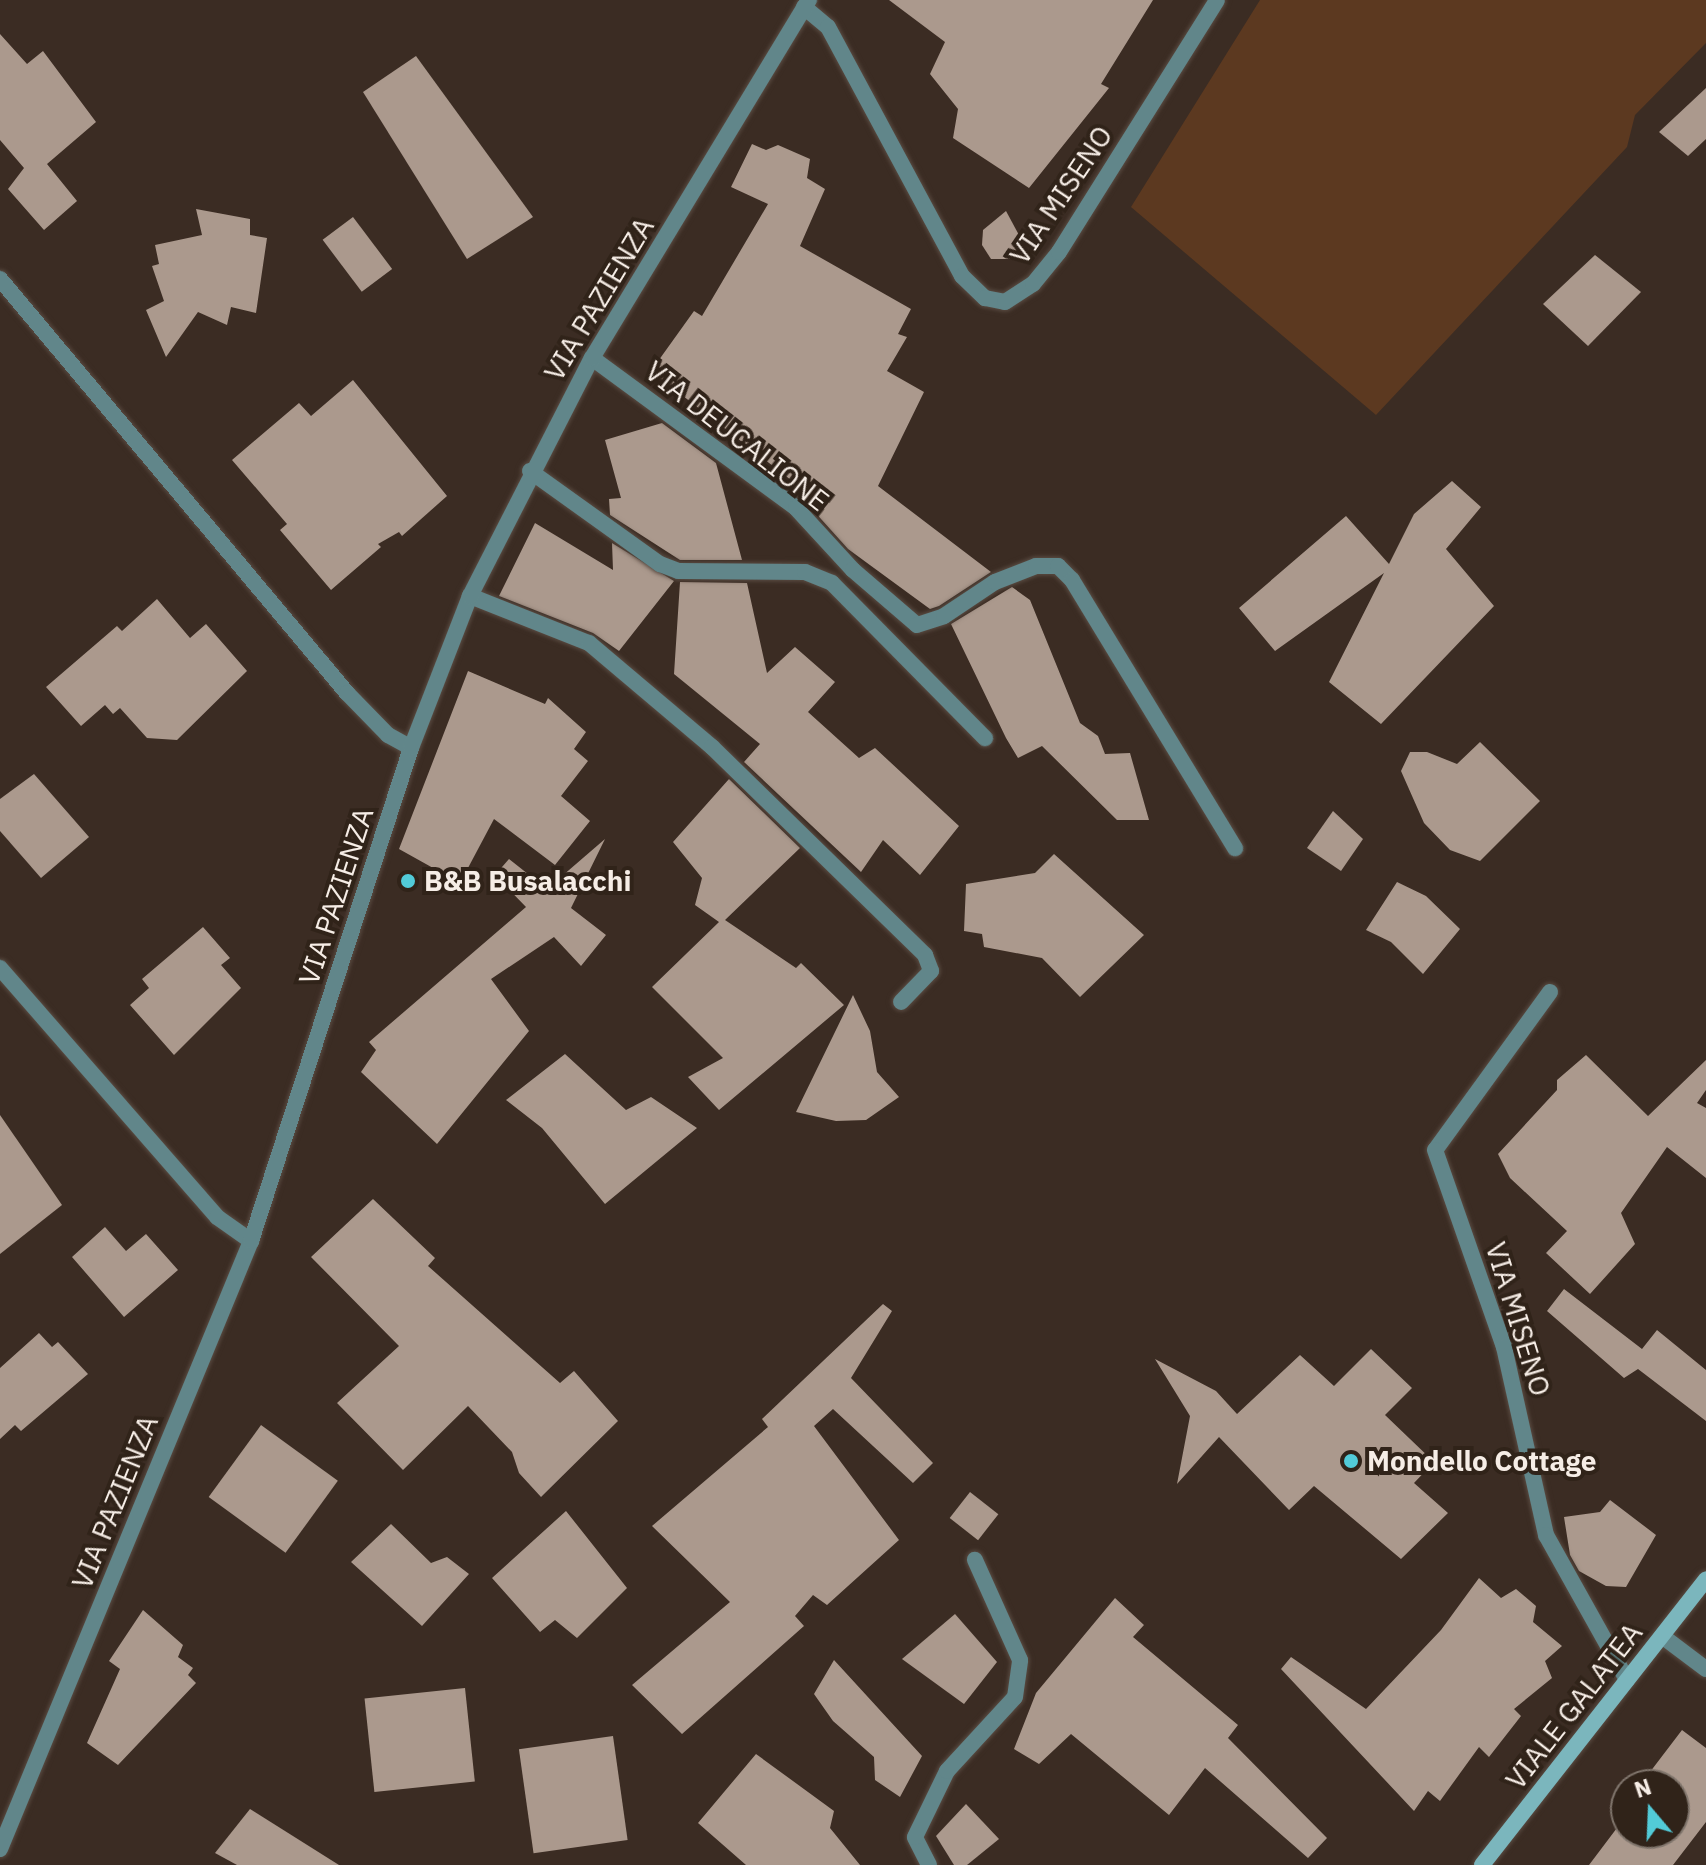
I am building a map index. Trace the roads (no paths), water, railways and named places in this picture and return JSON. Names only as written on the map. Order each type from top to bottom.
[{"type":"main road","name":"VIALE GALATEA","points":[[1482,1865],[1706,1579]]},
{"type":"street","name":"VIA MISENO","points":[[807,4],[828,27],[962,276],[985,298],[1005,302],[1033,284],[1059,252],[1217,0]]},
{"type":"street","name":"VIA PAZIENZA","points":[[0,1849],[251,1241],[411,748],[470,596],[530,471],[592,358],[807,4]]},
{"type":"street","points":[[0,279],[347,693],[388,735],[411,748]]},
{"type":"street","name":"VIA DEUCALIONE","points":[[592,358],[796,508],[853,570],[917,625],[944,616],[995,582],[1036,566],[1058,566],[1072,580],[1235,848]]},
{"type":"street","points":[[530,471],[660,564],[678,571],[805,572],[832,583],[985,738]]},
{"type":"street","points":[[470,596],[589,643],[712,747],[925,955],[931,971],[901,1002]]},
{"type":"street","points":[[0,968],[217,1217],[251,1241]]},
{"type":"street","name":"VIA MISENO","points":[[1550,992],[1435,1150],[1504,1347],[1546,1535],[1627,1680]]},
{"type":"street","points":[[929,1865],[915,1837],[947,1771],[1015,1697],[1020,1660],[975,1560]]},
{"type":"street","points":[[1662,1636],[1706,1669]]},
{"type":"place","name":"B&B Busalacchi","points":[[408,881]]},
{"type":"place","name":"Mondello Cottage","points":[[1351,1461]]}]
